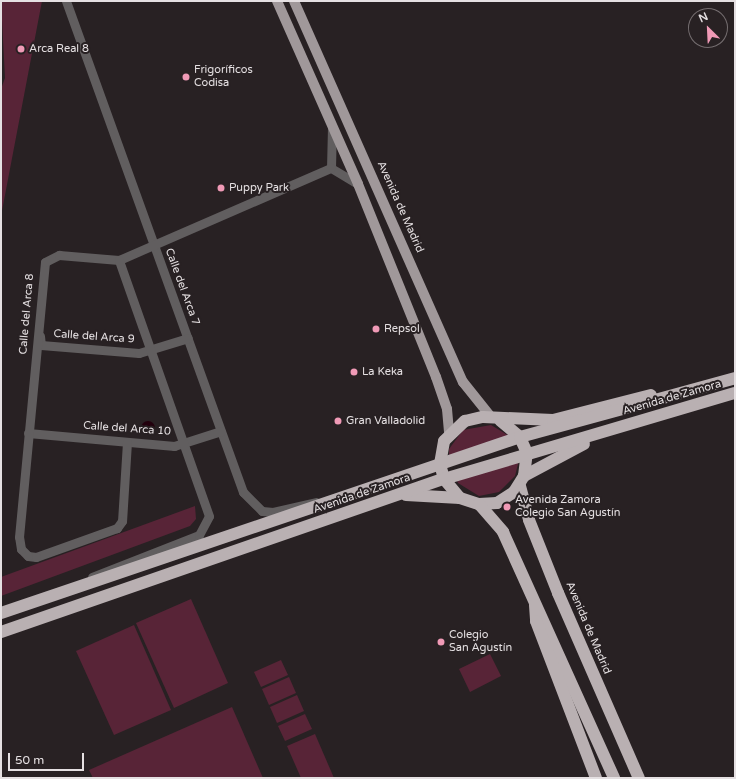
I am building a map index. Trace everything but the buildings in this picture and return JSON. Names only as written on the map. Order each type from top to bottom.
[{"type":"highway","name":"Avenida de Zamora","points":[[1,613],[328,500],[520,437],[735,378]]},
{"type":"highway","points":[[460,498],[444,479],[440,464],[441,450],[449,434],[465,421],[496,419],[552,420],[633,397],[688,390]]},
{"type":"highway","name":"Avenida de Zamora","points":[[1,632],[444,479],[527,453],[735,393]]},
{"type":"highway","points":[[399,494],[460,498],[479,504],[497,503],[522,481],[561,453],[650,424],[690,406]]},
{"type":"highway","points":[[496,419],[520,437],[527,453],[522,481]]},
{"type":"highway","name":"Avenida de Madrid","points":[[522,481],[529,520],[558,593],[639,778]]},
{"type":"highway","points":[[479,504],[503,532],[535,598],[614,778]]},
{"type":"highway","points":[[535,598],[536,621],[596,778]]},
{"type":"main road","points":[[278,1],[358,184],[442,392],[449,434]]},
{"type":"main road","name":"Avenida de Madrid","points":[[294,1],[463,382],[496,419]]},
{"type":"street","name":"Calle del Arca 7","points":[[66,1],[243,492],[262,511],[273,512],[328,500]]},
{"type":"street","points":[[332,125],[331,168],[358,184]]},
{"type":"street","name":"Calle del Arca 8","points":[[127,442],[122,521],[117,528],[36,557],[28,556],[20,549],[28,433],[45,262],[50,257],[119,260],[155,246],[331,168]]},
{"type":"street","points":[[72,588],[116,566],[199,535],[206,527],[208,504],[119,260]]},
{"type":"street","name":"Calle del Arca 9","points":[[38,324],[41,345],[139,352],[188,338]]},
{"type":"street","name":"Calle del Arca 10","points":[[28,433],[174,446],[221,431]]},
{"type":"shaded area","points":[[1,1],[42,1],[1,216],[1,89],[5,78]]},
{"type":"shaded area","points":[[148,421],[153,423],[155,428],[153,433],[148,435],[143,433],[141,428],[143,423]]},
{"type":"shaded area","points":[[491,425],[511,437],[449,455],[449,449],[463,430]]},
{"type":"shaded area","points":[[519,460],[515,476],[499,492],[479,496],[458,483],[457,480]]},
{"type":"shaded area","points":[[195,506],[196,519],[190,526],[1,596],[1,577]]},
{"type":"shaded area","points":[[191,599],[228,683],[174,708],[136,623]]},
{"type":"shaded area","points":[[134,625],[171,710],[114,735],[76,651]]},
{"type":"shaded area","points":[[490,654],[501,676],[470,692],[459,669]]},
{"type":"shaded area","points":[[281,660],[288,675],[261,687],[254,672]]},
{"type":"shaded area","points":[[289,677],[296,693],[269,705],[262,689]]},
{"type":"shaded area","points":[[297,695],[304,711],[277,723],[270,707]]},
{"type":"shaded area","points":[[232,707],[263,778],[93,778],[89,770]]},
{"type":"shaded area","points":[[305,714],[312,729],[285,741],[278,726]]},
{"type":"shaded area","points":[[315,734],[334,778],[301,778],[287,746]]},
{"type":"place","name":"Arca Real 8","points":[[21,49]]},
{"type":"place","name":"Frigoríficos Codisa","points":[[186,77]]},
{"type":"place","name":"Puppy Park","points":[[221,188]]},
{"type":"place","name":"Repsol","points":[[376,329]]},
{"type":"place","name":"La Keka","points":[[354,372]]},
{"type":"place","name":"Gran Valladolid","points":[[338,421]]},
{"type":"place","name":"Avenida Zamora Colegio San Agustín","points":[[507,507]]},
{"type":"place","name":"Colegio San Agustín","points":[[441,642]]}]
